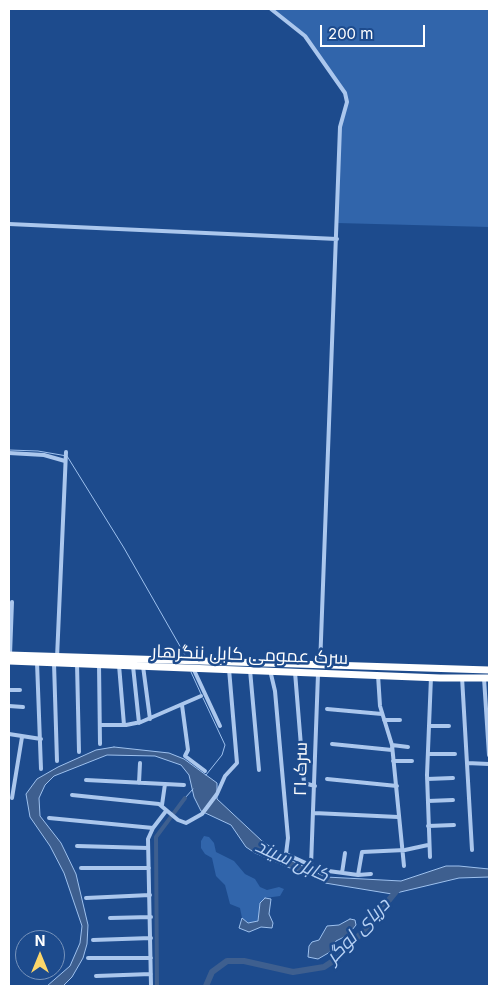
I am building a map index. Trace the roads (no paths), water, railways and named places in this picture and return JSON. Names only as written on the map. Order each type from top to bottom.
[{"type":"highway","name":"سرک عمومی کابل ننگرهار","points":[[9,657],[37,662],[56,661],[319,670],[489,670]]},
{"type":"highway","name":"سرک عمومی کابل ننگرهار","points":[[9,657],[133,666],[295,671],[319,670],[431,678],[487,678]]},
{"type":"street","name":"سرک ۲۱","points":[[271,9],[305,36],[345,92],[345,115],[340,127],[311,866]]},
{"type":"street","points":[[9,224],[337,239]]},
{"type":"street","points":[[57,761],[56,661],[66,452]]},
{"type":"street","points":[[9,453],[44,455],[65,461]]},
{"type":"street","points":[[9,657],[12,602]]},
{"type":"street","points":[[37,662],[41,770]]},
{"type":"street","points":[[77,663],[80,752]]},
{"type":"street","points":[[99,664],[100,744]]},
{"type":"street","points":[[120,665],[124,725]]},
{"type":"street","points":[[133,666],[139,723]]},
{"type":"street","points":[[143,666],[150,719]]},
{"type":"street","points":[[193,668],[220,726]]},
{"type":"street","points":[[72,795],[162,805],[170,813],[186,823],[202,814],[218,794],[225,776],[237,763],[238,758],[229,669]]},
{"type":"street","points":[[250,670],[259,770]]},
{"type":"street","points":[[270,670],[275,691],[288,838],[286,854],[311,866],[342,873],[371,874]]},
{"type":"street","points":[[295,671],[304,783],[315,786]]},
{"type":"street","points":[[378,675],[379,701],[392,745],[404,866]]},
{"type":"street","points":[[462,677],[472,850]]},
{"type":"street","points":[[430,857],[428,845],[427,779],[431,678]]},
{"type":"street","points":[[487,678],[489,755]]},
{"type":"street","points":[[9,690],[20,690]]},
{"type":"street","points":[[100,725],[139,723],[200,696]]},
{"type":"street","points":[[182,705],[188,750],[185,756],[205,771]]},
{"type":"street","points":[[9,706],[23,707]]},
{"type":"street","points":[[327,709],[382,714]]},
{"type":"street","points":[[384,720],[400,720]]},
{"type":"street","points":[[429,726],[449,726]]},
{"type":"street","points":[[9,734],[40,739]]},
{"type":"street","points":[[12,798],[22,737]]},
{"type":"street","points":[[332,744],[392,750]]},
{"type":"street","points":[[392,745],[408,747]]},
{"type":"street","points":[[428,754],[454,754]]},
{"type":"street","points":[[394,761],[412,762]]},
{"type":"street","points":[[139,783],[140,762]]},
{"type":"street","points":[[467,763],[489,764]]},
{"type":"street","points":[[427,779],[453,778]]},
{"type":"street","points":[[327,779],[397,786]]},
{"type":"street","points":[[86,780],[184,785]]},
{"type":"street","points":[[162,805],[165,784]]},
{"type":"street","points":[[428,801],[453,800]]},
{"type":"street","points":[[151,986],[148,848],[153,828],[170,813]]},
{"type":"street","points":[[314,813],[398,817]]},
{"type":"street","points":[[49,818],[153,828]]},
{"type":"street","points":[[428,826],[454,825]]},
{"type":"street","points":[[358,875],[362,852],[402,850],[428,845]]},
{"type":"street","points":[[77,846],[148,848]]},
{"type":"street","points":[[342,873],[345,852]]},
{"type":"street","points":[[81,868],[149,868]]},
{"type":"street","points":[[86,898],[150,895]]},
{"type":"street","points":[[110,918],[150,917]]},
{"type":"street","points":[[94,940],[151,938]]},
{"type":"street","points":[[88,958],[151,958]]},
{"type":"street","points":[[96,976],[151,974]]},
{"type":"water","name":"کابل سيند","points":[[114,747],[169,753],[184,759],[217,783],[217,799],[262,841],[290,860],[326,877],[401,881],[446,866],[459,866],[489,869],[489,877],[459,878],[392,894],[325,883],[255,853],[246,847],[231,825],[201,811],[194,797],[189,775],[181,765],[155,756],[107,755],[54,776],[45,785],[39,798],[40,816],[61,843],[76,874],[88,925],[87,944],[83,958],[72,977],[63,986],[47,986],[54,980],[65,980],[65,970],[70,966],[80,943],[82,926],[64,873],[50,846],[30,817],[26,794],[37,779],[58,767],[96,750]]},
{"type":"water","points":[[265,898],[271,899],[269,914],[273,923],[272,928],[261,927],[249,932],[239,928],[242,918],[248,923],[258,921],[260,903]]},
{"type":"water","points":[[350,919],[355,920],[356,925],[348,935],[336,941],[330,952],[318,959],[308,957],[309,946],[312,942],[319,940],[327,926],[339,925]]},
{"type":"waterway","points":[[9,450],[38,451],[67,456],[124,548],[185,655]]},
{"type":"waterway","points":[[191,672],[201,694]]},
{"type":"waterway","points":[[203,698],[225,745],[222,755],[206,775]]},
{"type":"waterway","points":[[185,798],[193,789]]},
{"type":"waterway","points":[[157,986],[156,837],[185,798]]},
{"type":"waterway","name":"دریای لوگر","points":[[206,986],[212,972],[227,961],[244,961],[293,972],[324,967],[339,957],[398,889]]}]
